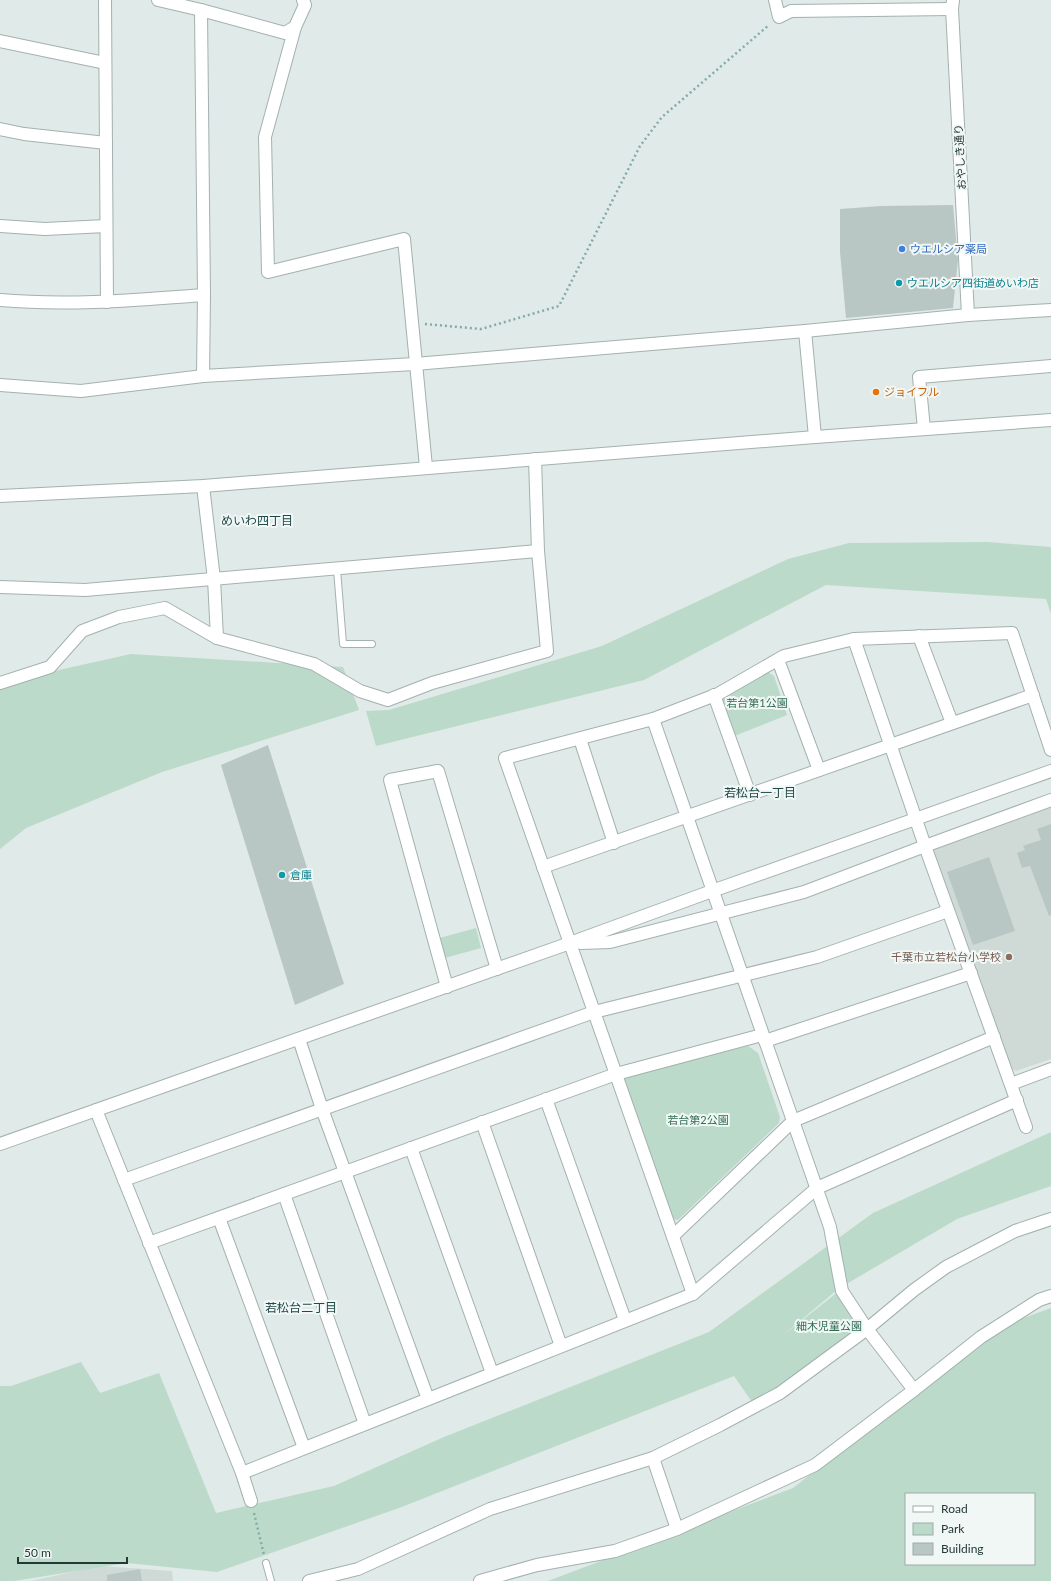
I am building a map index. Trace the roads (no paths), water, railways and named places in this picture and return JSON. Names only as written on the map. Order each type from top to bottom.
[{"type":"street","points":[[105,0],[107,302]]},
{"type":"street","points":[[158,0],[285,33],[294,28]]},
{"type":"street","points":[[303,0],[304,5],[294,28],[265,137],[268,272],[404,239],[426,468]]},
{"type":"street","points":[[775,0],[779,16],[791,11],[953,4]]},
{"type":"street","name":"おやしき通り","points":[[953,4],[968,315]]},
{"type":"street","points":[[201,10],[204,376]]},
{"type":"street","points":[[0,41],[105,63]]},
{"type":"street","points":[[0,129],[24,134],[106,143]]},
{"type":"street","points":[[0,226],[45,229],[106,226]]},
{"type":"street","points":[[0,300],[29,303],[107,302],[204,295]]},
{"type":"street","points":[[0,385],[81,391],[204,376],[415,364],[805,332],[968,315],[1051,310]]},
{"type":"street","points":[[805,332],[815,437]]},
{"type":"street","points":[[924,429],[919,377],[1051,366]]},
{"type":"street","points":[[0,496],[203,486],[815,437],[1051,420]]},
{"type":"street","points":[[0,683],[50,667],[82,632],[119,617],[166,608],[217,638],[314,664],[360,691],[388,700],[432,683],[547,652],[538,551],[535,459]]},
{"type":"street","points":[[203,486],[214,579],[217,638]]},
{"type":"street","points":[[0,587],[85,590],[538,551]]},
{"type":"street","points":[[693,1294],[505,758],[653,719],[714,695],[784,656],[854,639],[1012,633],[1051,750]]},
{"type":"street","points":[[919,636],[952,723]]},
{"type":"street","points":[[854,639],[915,819],[1026,1127]]},
{"type":"street","points":[[778,660],[819,770]]},
{"type":"street","points":[[543,867],[687,818],[1033,694]]},
{"type":"street","points":[[714,695],[750,795]]},
{"type":"street","points":[[653,719],[830,1227],[842,1291],[867,1329],[914,1390]]},
{"type":"street","points":[[580,739],[614,843]]},
{"type":"street","points":[[447,987],[390,780],[438,771],[497,969]]},
{"type":"street","points":[[0,1144],[447,987],[1051,771]]},
{"type":"street","points":[[570,943],[610,942],[804,892],[1051,800]]},
{"type":"street","points":[[124,1180],[594,1012],[818,957],[948,910]]},
{"type":"street","points":[[149,1243],[616,1074],[764,1038],[971,972]]},
{"type":"street","points":[[673,1236],[793,1121],[994,1037]]},
{"type":"street","points":[[299,1039],[322,1109],[428,1399]]},
{"type":"street","points":[[1011,1084],[1051,1069]]},
{"type":"street","points":[[546,1099],[626,1320]]},
{"type":"street","points":[[242,1473],[693,1294],[816,1188],[1017,1100]]},
{"type":"street","points":[[96,1110],[242,1473],[251,1501]]},
{"type":"street","points":[[482,1122],[561,1346]]},
{"type":"street","points":[[411,1148],[492,1373]]},
{"type":"street","points":[[284,1194],[365,1424]]},
{"type":"street","points":[[219,1218],[304,1448]]},
{"type":"street","points":[[309,1581],[358,1569],[490,1509],[653,1458],[720,1426],[780,1393],[867,1329],[914,1290],[946,1267],[1015,1231],[1051,1219]]},
{"type":"street","points":[[480,1581],[537,1565],[615,1551],[677,1529],[816,1465],[981,1337],[1039,1300],[1051,1296]]},
{"type":"street","points":[[653,1458],[677,1529]]},
{"type":"lane","points":[[337,569],[343,644],[372,644]]},
{"type":"lane","points":[[266,1563],[271,1581]]},
{"type":"place","name":"ウエルシア薬局","points":[[902,249]]},
{"type":"place","name":"ウエルシア四街道めいわ店","points":[[899,283]]},
{"type":"place","name":"ジョイフル","points":[[876,392]]},
{"type":"place","name":"倉庫","points":[[282,875]]},
{"type":"place","name":"千葉市立若松台小学校","points":[[1009,957]]},
{"type":"district","name":"めいわ四丁目","points":[[257,521]]},
{"type":"district","name":"若松台一丁目","points":[[760,793]]},
{"type":"district","name":"若松台二丁目","points":[[301,1308]]},
{"type":"park label","name":"若台第1公園","points":[[757,703]]},
{"type":"park label","name":"若台第2公園","points":[[698,1120]]},
{"type":"park label","name":"細木児童公園","points":[[829,1326]]}]
